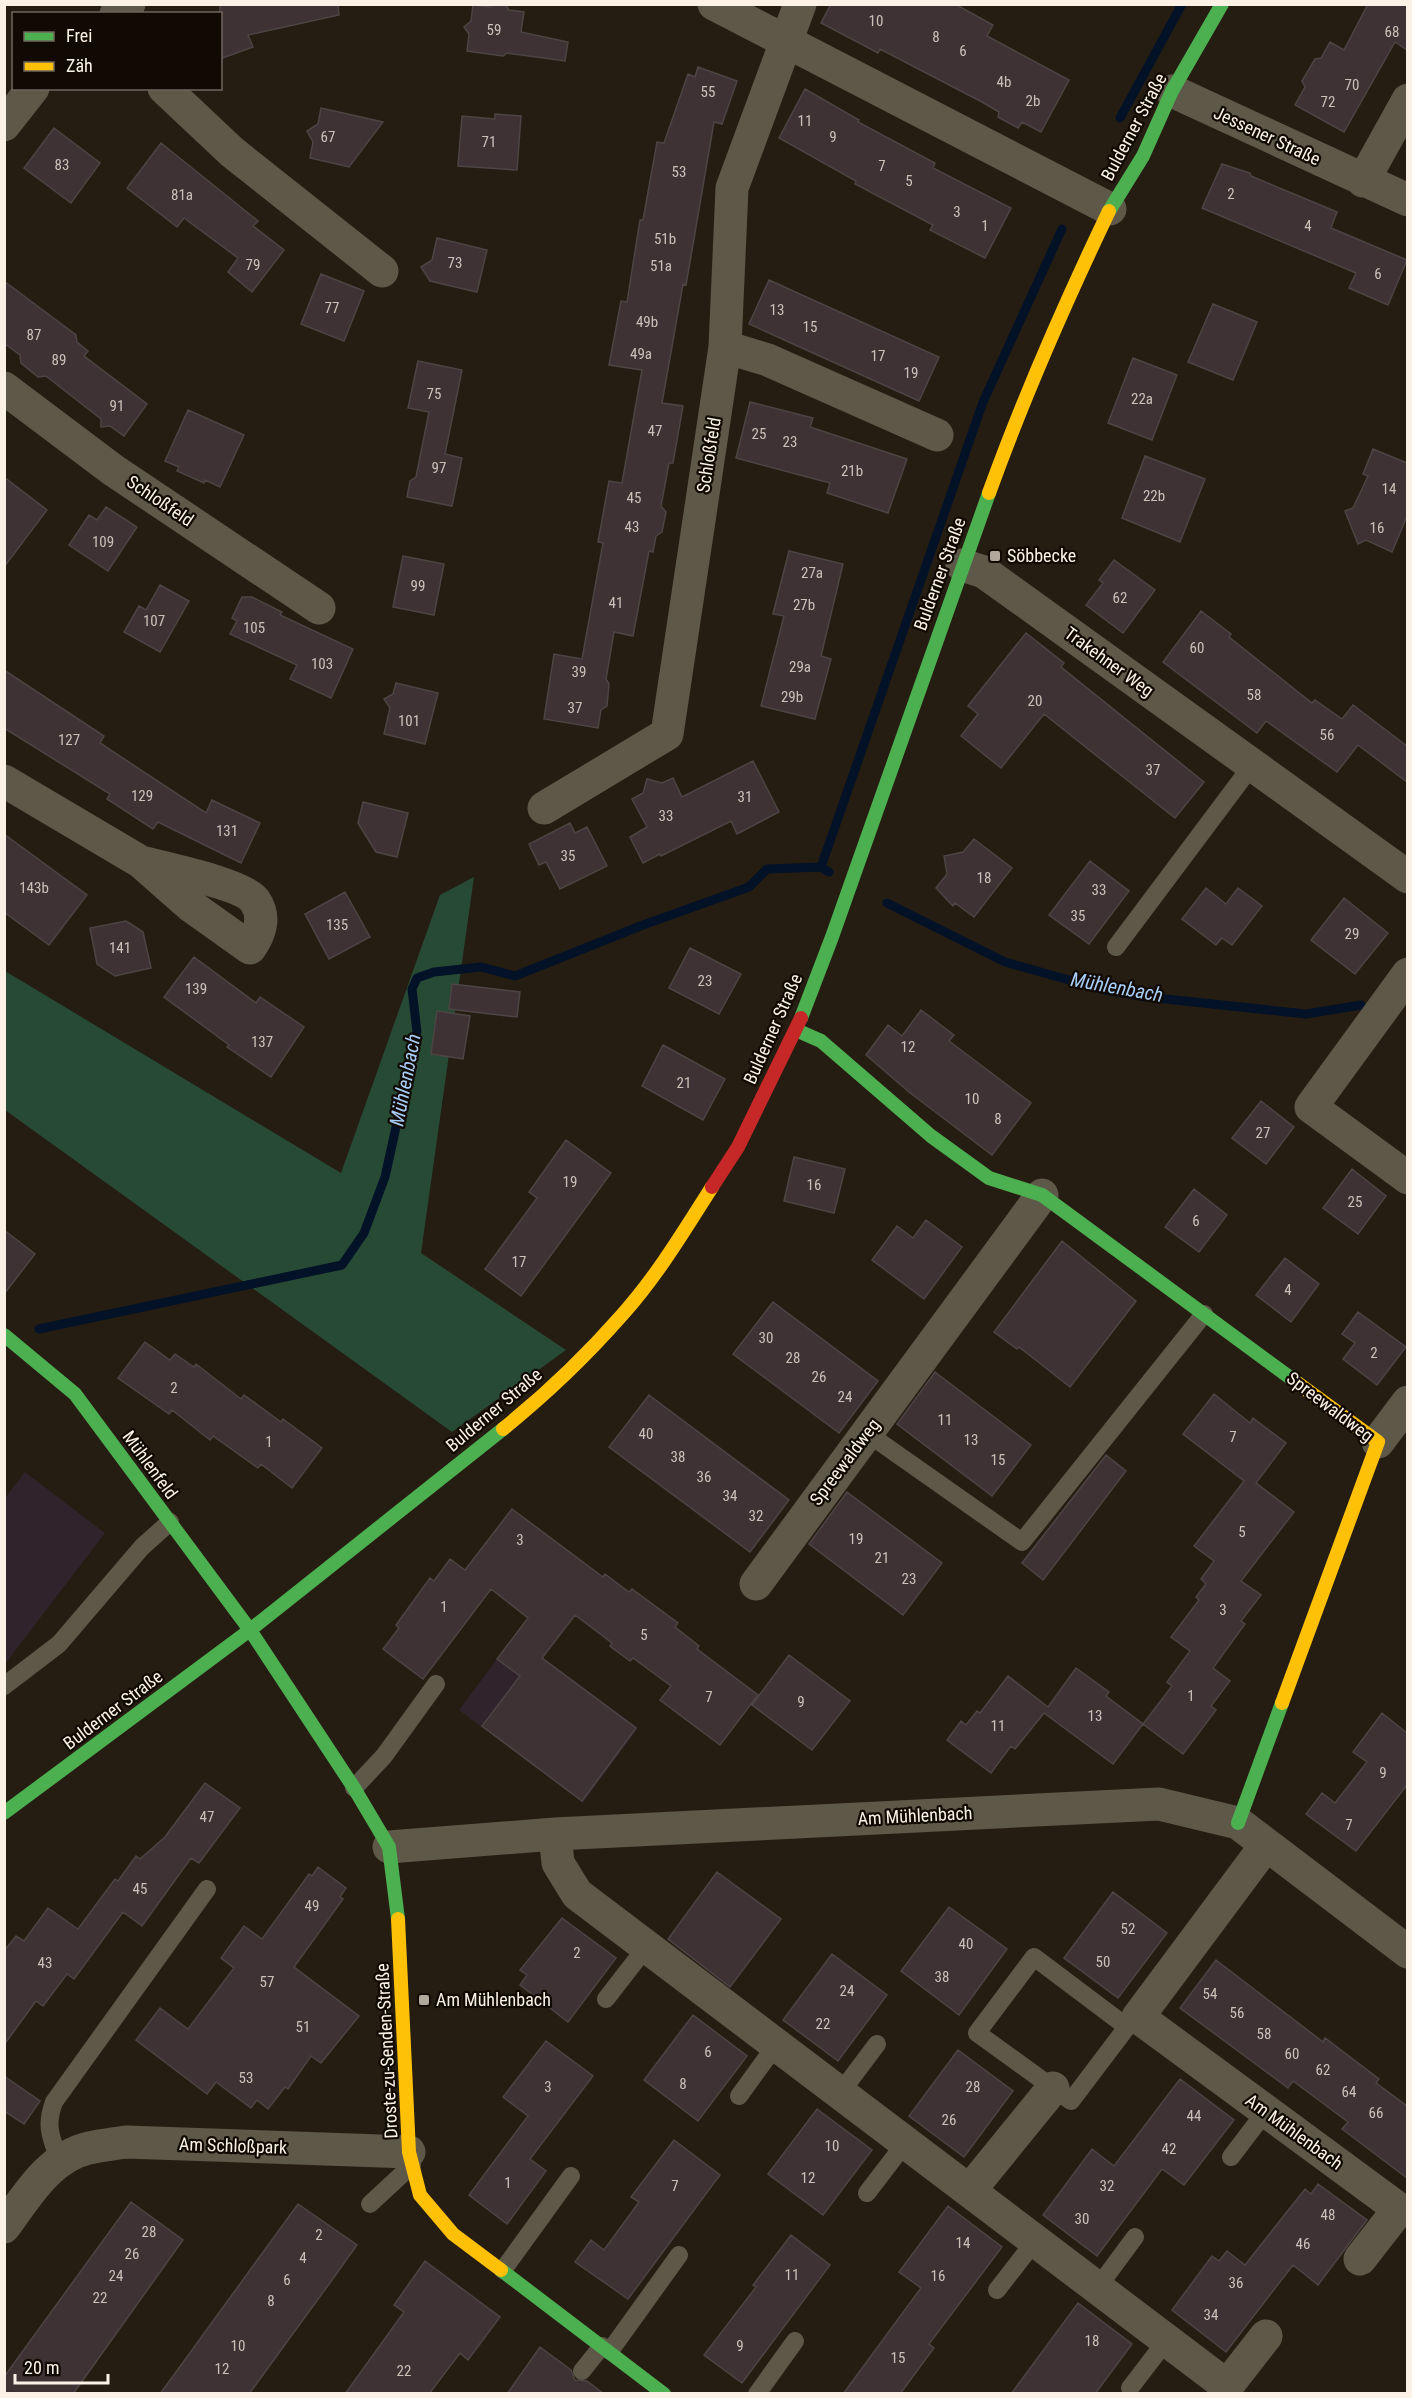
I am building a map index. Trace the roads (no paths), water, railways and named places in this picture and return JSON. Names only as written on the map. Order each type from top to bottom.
[{"type":"street","points":[[714,4],[1110,209]]},
{"type":"street","name":"Schloßfeld","points":[[544,808],[667,734],[725,347],[732,188],[800,4]]},
{"type":"street","name":"Bulderner Straße","points":[[4,1814],[250,1630],[512,1421],[576,1363],[622,1314],[672,1250],[738,1147],[796,1030],[832,937],[962,565],[1023,402],[1062,309],[1110,209],[1143,156],[1172,91],[1222,4]]},
{"type":"street","points":[[4,125],[31,90]]},
{"type":"street","points":[[166,90],[232,152],[382,271]]},
{"type":"street","name":"Jessener Straße","points":[[1172,91],[1407,200]]},
{"type":"street","points":[[1363,181],[1407,100]]},
{"type":"street","points":[[725,347],[768,360],[937,435]]},
{"type":"street","name":"Schloßfeld","points":[[4,388],[113,470],[319,608]]},
{"type":"street","name":"Trakehner Weg","points":[[962,565],[984,572],[1407,877]]},
{"type":"street","points":[[4,781],[141,862]]},
{"type":"street","points":[[1407,974],[1311,1107],[1407,1178]]},
{"type":"street","name":"Spreewaldweg","points":[[796,1030],[821,1041],[931,1136],[989,1178],[1042,1195],[1378,1442],[1238,1824]]},
{"type":"street","name":"Spreewaldweg","points":[[756,1584],[1042,1195]]},
{"type":"street","name":"Mühlenfeld","points":[[4,1335],[75,1394],[250,1630]]},
{"type":"street","points":[[1378,1442],[1407,1402]]},
{"type":"street","name":"Droste-zu-Senden-Straße","points":[[250,1630],[354,1788],[389,1847],[398,1916],[411,2158],[420,2195],[453,2234],[664,2394]]},
{"type":"street","name":"Am Mühlenbach","points":[[389,1847],[555,1834],[1159,1804],[1238,1824],[1407,1952]]},
{"type":"street","points":[[555,1834],[558,1863],[577,1894],[1227,2386],[1266,2336]]},
{"type":"street","name":"Am Mühlenbach","points":[[1266,1845],[1132,2022],[1266,2111],[1399,2208],[1360,2259]]},
{"type":"street","points":[[970,2190],[1053,2088]]},
{"type":"street","name":"Am Schloßpark","points":[[4,2227],[35,2186],[59,2160],[87,2148],[126,2142],[411,2158]]},
{"type":"lane","points":[[1116,947],[1253,764]]},
{"type":"lane","points":[[867,1433],[1022,1542],[1204,1314]]},
{"type":"lane","points":[[4,1686],[59,1644],[141,1546],[170,1522]]},
{"type":"lane","points":[[354,1788],[384,1756],[436,1684]]},
{"type":"lane","points":[[59,2160],[49,2133],[48,2117],[54,2102],[207,1889]]},
{"type":"lane","points":[[606,1999],[647,1946]]},
{"type":"lane","name":"Am Mühlenbach","points":[[1034,1957],[1132,2022],[1071,2101],[977,2033],[1034,1957]]},
{"type":"lane","points":[[841,2092],[877,2043]]},
{"type":"lane","points":[[739,2096],[776,2044]]},
{"type":"lane","points":[[1231,2157],[1266,2111]]},
{"type":"lane","points":[[867,2193],[906,2142]]},
{"type":"lane","points":[[370,2204],[411,2158]]},
{"type":"lane","points":[[503,2270],[571,2176]]},
{"type":"lane","points":[[1098,2288],[1135,2237]]},
{"type":"lane","points":[[997,2290],[1035,2241]]},
{"type":"lane","points":[[582,2371],[606,2348],[679,2255]]},
{"type":"lane","points":[[757,2394],[795,2341]]},
{"type":"lane","points":[[1130,2388],[1166,2341]]},
{"type":"waterway","points":[[1120,118],[1182,4]]},
{"type":"waterway","points":[[821,867],[983,402],[1062,229]]},
{"type":"waterway","name":"Mühlenbach","points":[[39,1329],[342,1265],[364,1233],[385,1177],[417,1032],[412,989],[417,978],[434,972],[481,967],[515,976],[643,925],[749,887],[767,869],[821,867],[829,872]]},
{"type":"waterway","name":"Mühlenbach","points":[[887,903],[1005,962],[1105,990],[1147,997],[1306,1014],[1361,1005]]},
{"type":"place","name":"Söbbecke","points":[[995,556]]},
{"type":"place","name":"Am Mühlenbach","points":[[424,2000]]}]
